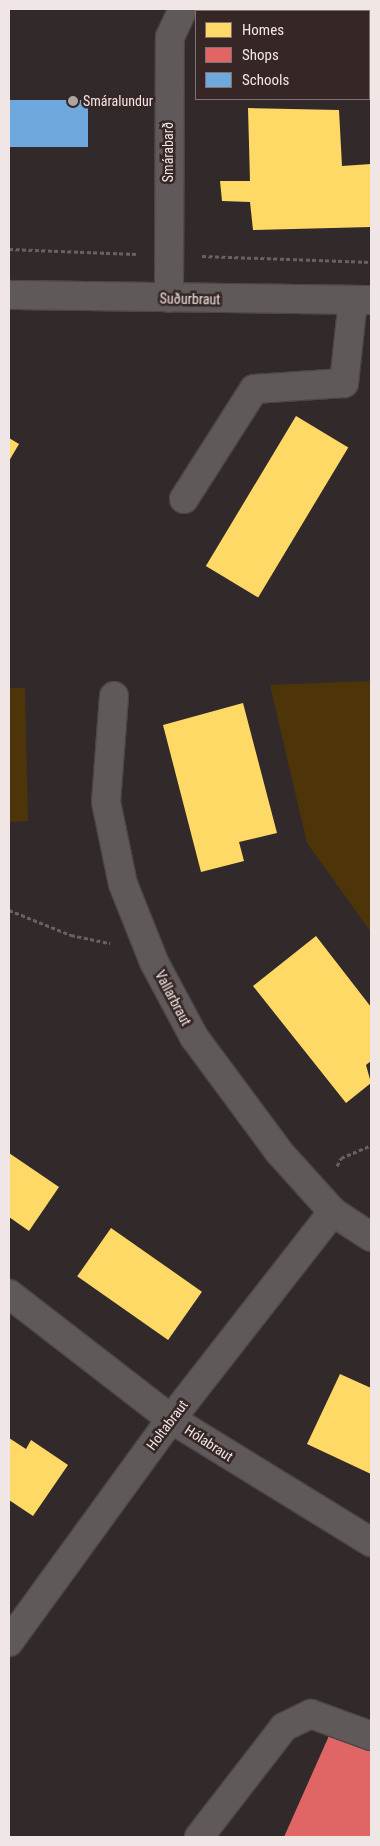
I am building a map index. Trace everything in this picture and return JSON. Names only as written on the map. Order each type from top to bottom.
[{"type":"street","name":"Smárabarð","points":[[168,298],[170,37],[183,9]]},
{"type":"street","points":[[273,9],[322,10]]},
{"type":"street","name":"Suðurbraut","points":[[9,295],[362,300]]},
{"type":"street","points":[[184,499],[254,389],[344,383],[362,300]]},
{"type":"street","name":"Vallarbraut","points":[[114,696],[106,802],[123,884],[154,962],[226,1084],[333,1212],[371,1237]]},
{"type":"street","name":"Holtabraut","points":[[9,1642],[171,1419],[333,1212]]},
{"type":"street","name":"Hólabraut","points":[[9,1294],[171,1419],[371,1542]]},
{"type":"street","points":[[199,1837],[284,1727],[311,1714],[371,1736]]},
{"type":"path","points":[[9,910],[71,935],[115,944],[154,962]]},
{"type":"shaded area","points":[[371,681],[371,932],[307,843],[270,685]]},
{"type":"shaded area","points":[[9,688],[25,688],[28,821],[9,822]]},
{"type":"building: Homes","points":[[248,108],[339,110],[342,166],[371,164],[371,227],[253,230],[250,202],[222,201],[220,181],[250,181]]},
{"type":"building: Homes","points":[[296,416],[348,447],[258,597],[206,566]]},
{"type":"building: Homes","points":[[9,438],[19,444],[9,461]]},
{"type":"building: Homes","points":[[243,703],[277,833],[239,842],[244,861],[201,872],[163,725]]},
{"type":"building: Homes","points":[[316,936],[371,1007],[371,1061],[366,1065],[371,1083],[346,1103],[253,986]]},
{"type":"building: Homes","points":[[9,1153],[59,1187],[29,1231],[9,1217]]},
{"type":"building: Homes","points":[[111,1228],[202,1292],[168,1340],[77,1276]]},
{"type":"building: Homes","points":[[340,1374],[371,1388],[371,1474],[307,1444]]},
{"type":"building: Homes","points":[[9,1438],[26,1449],[31,1440],[68,1465],[33,1516],[9,1500]]},
{"type":"building: Shops","points":[[332,1729],[371,1746],[371,1837],[284,1837]]},
{"type":"building: Schools","points":[[9,100],[88,100],[88,147],[9,147]]},
{"type":"place","name":"Smáralundur","points":[[73,101]]}]
